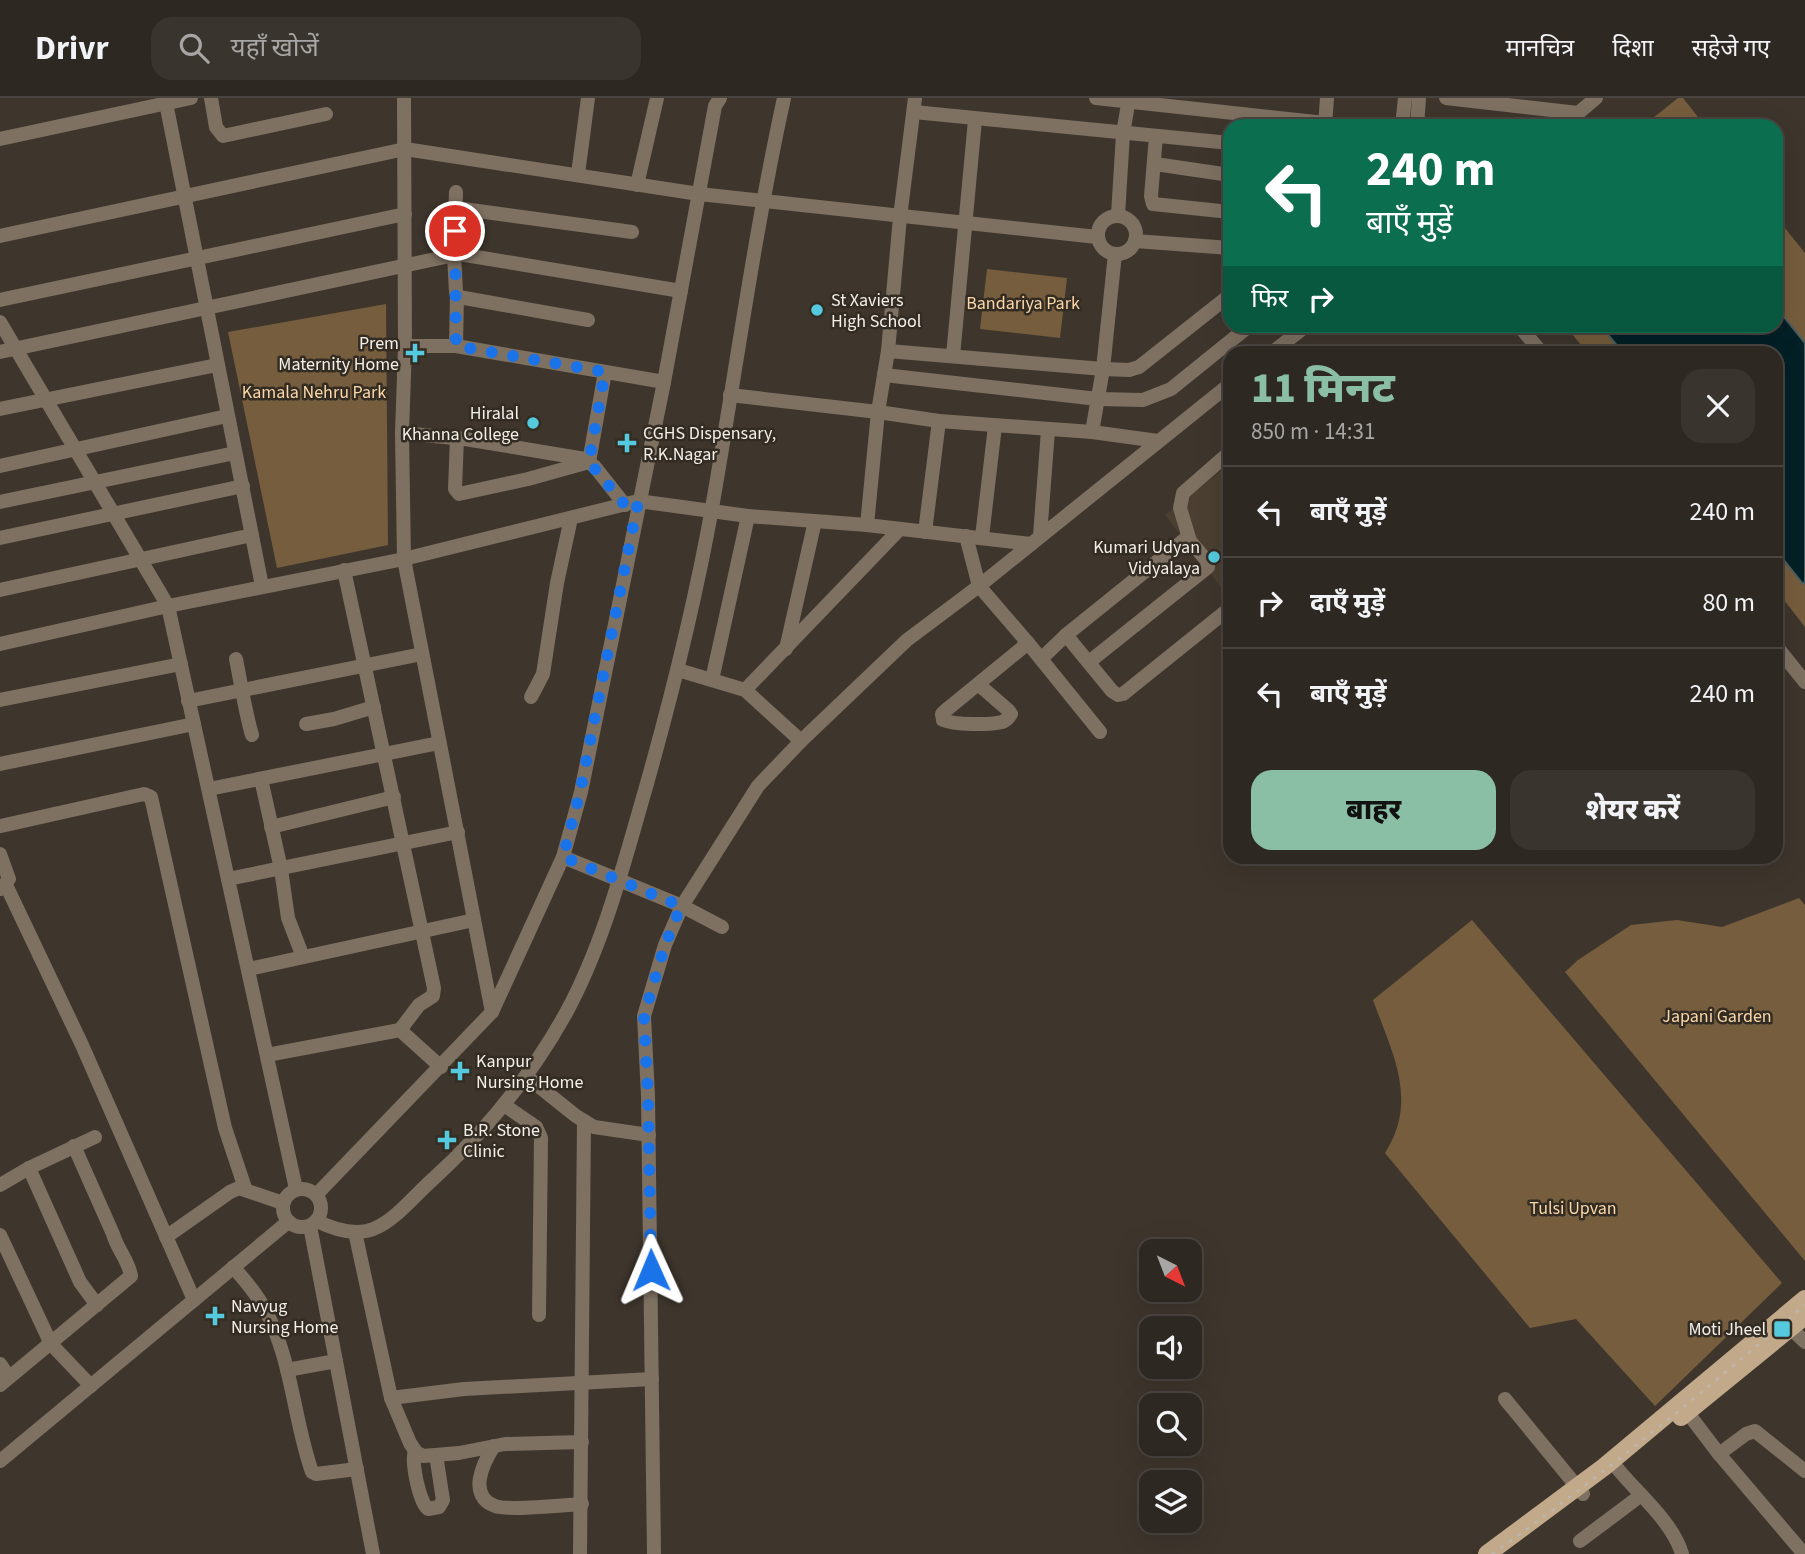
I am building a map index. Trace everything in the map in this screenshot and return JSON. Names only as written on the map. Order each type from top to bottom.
[{"type":"main road","points":[[1487,1554],[1616,1468],[1638,1444],[1687,1412],[1785,1324],[1805,1299]]},
{"type":"main road","points":[[1500,1554],[1785,1324],[1805,1316]]},
{"type":"street","points":[[0,139],[165,101],[191,98]]},
{"type":"street","points":[[211,98],[216,127],[223,136],[326,114]]},
{"type":"street","points":[[404,98],[404,559],[492,1012]]},
{"type":"street","points":[[578,174],[588,98]]},
{"type":"street","points":[[637,185],[656,98]]},
{"type":"street","points":[[373,1554],[313,1223],[321,1212],[321,1202],[317,1194],[307,1188],[296,1189],[288,1194],[283,1203],[283,1213],[288,1222],[299,1227],[313,1223],[355,1233],[377,1230],[453,1161],[504,1105],[526,1076],[566,1012],[594,952],[620,879],[678,670],[711,509],[761,202],[784,98]]},
{"type":"street","points":[[1096,98],[1278,119]]},
{"type":"street","points":[[1325,119],[1327,98]]},
{"type":"street","points":[[1403,119],[1405,98]]},
{"type":"street","points":[[1418,119],[1419,98]]},
{"type":"street","points":[[1446,98],[1578,113]]},
{"type":"street","points":[[1571,119],[1596,98]]},
{"type":"street","points":[[1118,215],[1129,100]]},
{"type":"street","points":[[165,101],[262,586]]},
{"type":"street","points":[[317,1194],[492,1012],[563,857],[580,792],[632,503],[664,382],[716,101]]},
{"type":"street","points":[[867,525],[878,412],[888,351],[900,217],[915,105],[975,120],[1223,142]]},
{"type":"street","points":[[953,356],[975,120]]},
{"type":"street","points":[[1156,136],[1151,197],[1155,205],[1223,211]]},
{"type":"street","points":[[0,236],[405,149],[761,202],[1097,237]]},
{"type":"street","points":[[1155,164],[1223,174]]},
{"type":"street","points":[[456,192],[456,346]]},
{"type":"street","points":[[456,208],[632,232]]},
{"type":"street","points":[[0,300],[405,214]]},
{"type":"street","points":[[1118,215],[1133,223],[1136,232],[1131,248],[1115,254],[1103,249],[1097,237],[1099,226],[1107,218],[1118,215]]},
{"type":"street","points":[[1135,241],[1223,244]]},
{"type":"street","points":[[0,352],[405,264],[465,254],[681,291]]},
{"type":"street","points":[[1092,432],[1103,369],[1115,254]]},
{"type":"street","points":[[457,295],[465,300],[588,320]]},
{"type":"street","points":[[888,351],[1129,370],[1139,367],[1223,301]]},
{"type":"street","points":[[0,322],[168,606],[296,1189]]},
{"type":"street","points":[[1223,346],[1240,333]]},
{"type":"street","points":[[1280,346],[1297,333]]},
{"type":"street","points":[[405,346],[456,346],[664,382]]},
{"type":"street","points":[[884,376],[1132,401],[1153,398],[1163,393],[1223,346]]},
{"type":"street","points":[[0,409],[216,365]]},
{"type":"street","points":[[589,462],[605,372]]},
{"type":"street","points":[[654,1554],[649,1135],[644,1016],[665,945],[681,906],[758,786],[801,741],[907,640],[979,586],[1223,390]]},
{"type":"street","points":[[730,395],[939,421],[1092,432],[1158,441]]},
{"type":"street","points":[[0,466],[227,416]]},
{"type":"street","points":[[925,532],[939,421]]},
{"type":"street","points":[[982,537],[995,426]]},
{"type":"street","points":[[1035,540],[1048,430]]},
{"type":"street","points":[[402,433],[457,438],[577,457],[589,462],[632,503]]},
{"type":"street","points":[[457,438],[455,489],[459,494],[589,462]]},
{"type":"street","points":[[0,502],[235,453]]},
{"type":"street","points":[[1089,663],[1204,572],[1208,562],[1191,541],[1180,508],[1183,493],[1223,458]]},
{"type":"street","points":[[0,538],[243,486]]},
{"type":"street","points":[[0,644],[262,586],[404,559],[632,503],[899,530],[1035,540]]},
{"type":"street","points":[[712,680],[748,516]]},
{"type":"street","points":[[531,696],[543,674],[557,583],[571,518]]},
{"type":"street","points":[[786,649],[815,521]]},
{"type":"street","points":[[745,690],[899,530]]},
{"type":"street","points":[[0,590],[252,536]]},
{"type":"street","points":[[966,536],[979,586],[1100,732]]},
{"type":"street","points":[[1041,659],[1066,635],[1184,540],[1191,541]]},
{"type":"street","points":[[267,1055],[400,1030],[419,1005],[434,993],[344,570]]},
{"type":"street","points":[[1066,635],[1112,691],[1123,694],[1223,614]]},
{"type":"street","points":[[978,684],[1028,643]]},
{"type":"street","points":[[188,701],[422,654]]},
{"type":"street","points":[[1783,655],[1805,682]]},
{"type":"street","points":[[236,659],[252,736]]},
{"type":"street","points":[[0,700],[181,664]]},
{"type":"street","points":[[678,670],[745,690],[801,741]]},
{"type":"street","points":[[306,724],[374,707]]},
{"type":"street","points":[[0,764],[194,724]]},
{"type":"street","points":[[208,789],[439,743]]},
{"type":"street","points":[[261,779],[281,869],[288,918],[303,957]]},
{"type":"street","points":[[194,1300],[82,1045],[3,887],[9,875],[0,854],[0,825],[144,794],[151,797],[225,1128],[245,1188]]},
{"type":"street","points":[[271,827],[394,797]]},
{"type":"street","points":[[228,879],[458,832]]},
{"type":"street","points":[[563,857],[620,879],[722,927]]},
{"type":"street","points":[[249,969],[474,920]]},
{"type":"street","points":[[400,1030],[441,1067]]},
{"type":"street","points":[[526,1076],[584,1121],[602,1129],[649,1135]]},
{"type":"street","points":[[504,1105],[536,1127],[541,1138],[539,1315]]},
{"type":"street","points":[[580,1554],[584,1121]]},
{"type":"street","points":[[0,1185],[95,1137]]},
{"type":"street","points":[[0,1364],[4,1381],[128,1280],[131,1272],[116,1245],[74,1146]]},
{"type":"street","points":[[29,1168],[80,1282],[97,1305]]},
{"type":"street","points":[[166,1237],[230,1192],[245,1188],[283,1203]]},
{"type":"street","points":[[0,1461],[288,1222]]},
{"type":"street","points":[[355,1233],[391,1398],[415,1451],[423,1456],[494,1446],[582,1442]]},
{"type":"street","points":[[0,1235],[51,1344],[91,1386]]},
{"type":"street","points":[[233,1267],[263,1305],[287,1370],[312,1472],[316,1474],[357,1469]]},
{"type":"street","points":[[1785,1324],[1805,1342]]},
{"type":"street","points":[[287,1370],[336,1361]]},
{"type":"street","points":[[391,1398],[464,1389],[652,1379]]},
{"type":"street","points":[[1505,1399],[1581,1491]]},
{"type":"street","points":[[1687,1412],[1804,1554]]},
{"type":"street","points":[[1719,1454],[1746,1433],[1755,1431],[1805,1471]]},
{"type":"street","points":[[494,1446],[485,1459],[480,1475],[482,1496],[489,1503],[504,1508],[582,1504]]},
{"type":"street","points":[[415,1451],[413,1458],[422,1502],[428,1509],[439,1507],[443,1500],[436,1455]]},
{"type":"street","points":[[1616,1468],[1640,1496],[1644,1497],[1672,1533],[1682,1554]]},
{"type":"street","points":[[1580,1541],[1640,1496]]},
{"type":"shaded area","name":"Kumari Udyan Vidyalaya","points":[[1223,469],[1223,590],[1165,515]]},
{"type":"green space","points":[[1678,98],[1683,98],[1700,119],[1652,119]]},
{"type":"green space","points":[[1783,226],[1805,253],[1805,627],[1783,599],[1783,346],[1582,346],[1571,333],[1783,333]]},
{"type":"green space","name":"Bandariya Park","points":[[987,269],[1067,278],[1060,338],[980,329]]},
{"type":"green space","name":"Kamala Nehru Park","points":[[386,304],[388,545],[277,568],[228,332]]},
{"type":"green space","name":"Japani Garden","points":[[1799,898],[1805,905],[1805,1261],[1565,972],[1578,960],[1631,925],[1677,920],[1722,927]]},
{"type":"green space","name":"Tulsi Upvan","points":[[1472,920],[1782,1283],[1655,1406],[1576,1319],[1530,1328],[1385,1153],[1395,1133],[1401,1095],[1394,1058],[1373,1000]]},
{"type":"water","points":[[1783,316],[1805,343],[1803,584],[1783,559],[1783,346],[1617,346],[1607,333],[1783,333]]},
{"type":"railway","points":[[1492,1554],[1573,1495],[1651,1433],[1805,1305]]},
{"type":"place","name":"St Xaviers High School","points":[[817,310]]},
{"type":"place","name":"Prem Maternity Home","points":[[415,353]]},
{"type":"place","name":"Hiralal Khanna College","points":[[533,423]]},
{"type":"place","name":"CGHS Dispensary, R.K.Nagar","points":[[627,443]]},
{"type":"place","name":"Kumari Udyan Vidyalaya","points":[[1214,557]]},
{"type":"place","name":"Kanpur Nursing Home","points":[[460,1071]]},
{"type":"place","name":"B.R. Stone Clinic","points":[[447,1140]]},
{"type":"place","name":"Navyug Nursing Home","points":[[215,1316]]},
{"type":"place","name":"Moti Jheel","points":[[1782,1329]]},
{"type":"route","points":[[455,231],[456,346],[605,372],[589,462],[625,505],[638,502],[580,792],[563,857],[681,906],[665,945],[644,1016],[651,1270]]}]
